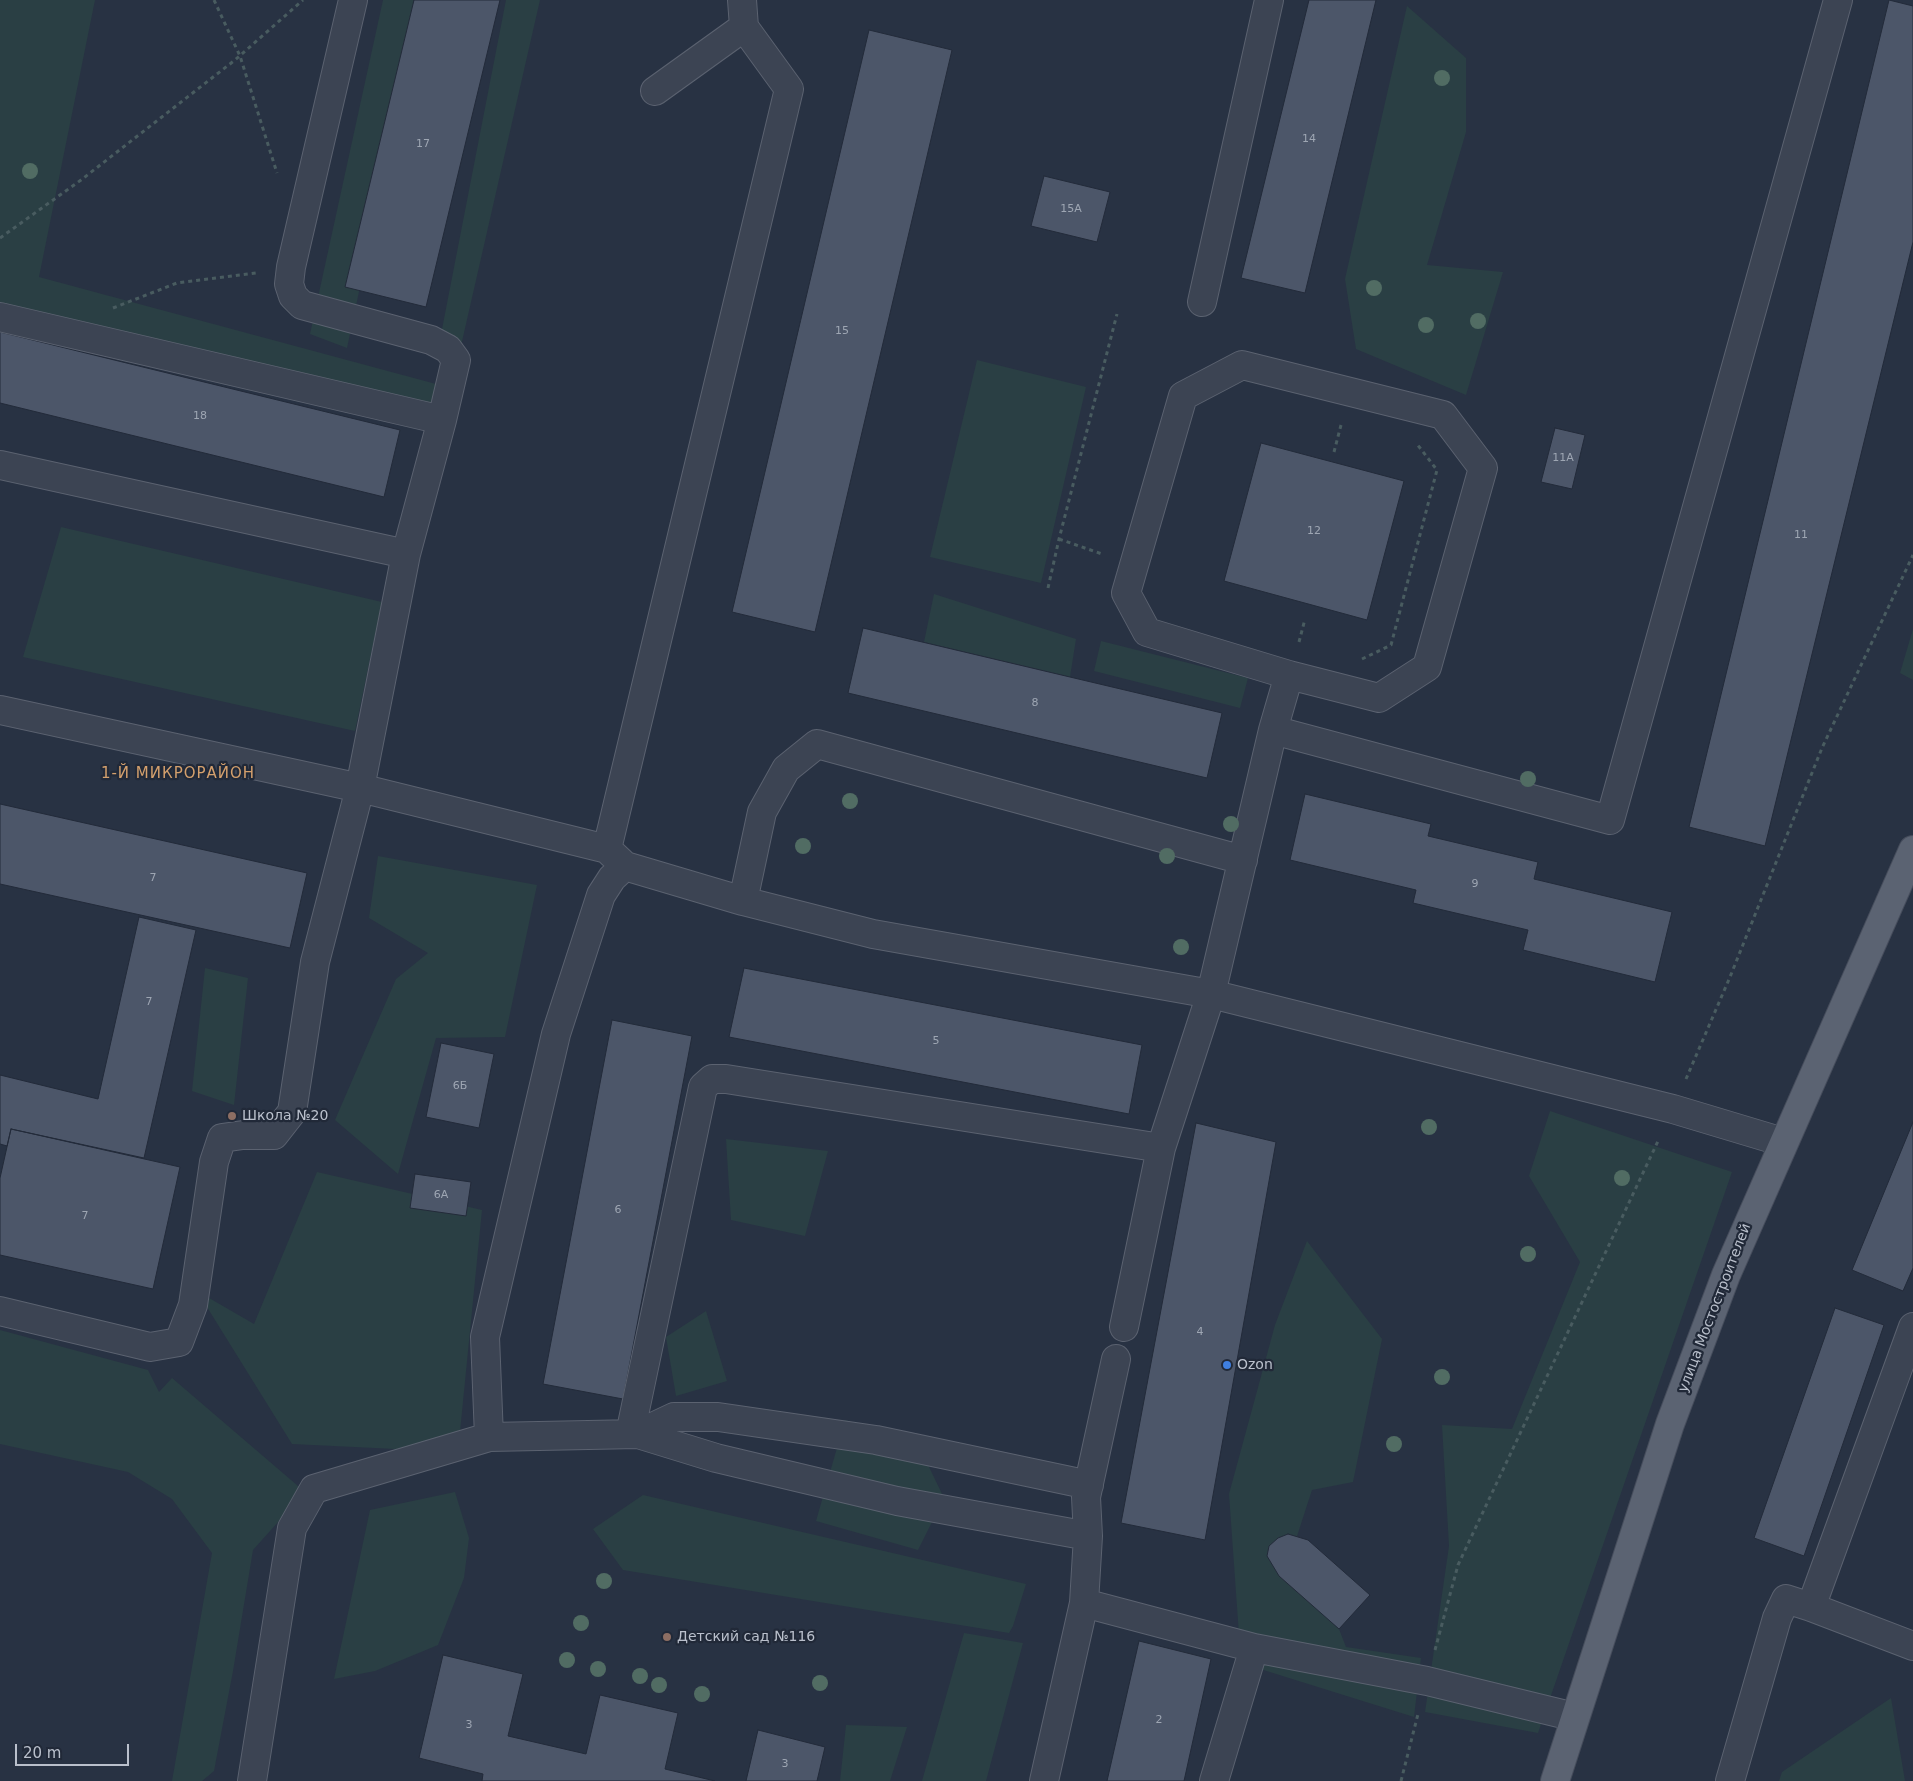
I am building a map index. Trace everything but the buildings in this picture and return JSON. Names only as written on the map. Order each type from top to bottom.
[{"type":"main road","name":"улица Мостостроителей","points":[[1556,1781],[1670,1424],[1726,1275],[1913,850]]},
{"type":"lane","points":[[0,1311],[150,1347],[179,1342],[193,1305],[214,1162],[222,1138],[243,1135],[274,1135],[292,1112],[315,962],[360,788],[406,554],[456,360],[448,348],[431,340],[302,305],[293,296],[289,284],[291,267],[353,0]]},
{"type":"lane","points":[[489,1437],[485,1337],[554,1043],[601,895],[612,878],[789,89],[744,27],[742,0]]},
{"type":"lane","points":[[1202,302],[1269,0]]},
{"type":"lane","points":[[1273,730],[1610,820],[1838,0]]},
{"type":"lane","points":[[655,91],[744,27]]},
{"type":"lane","points":[[0,317],[442,420]]},
{"type":"lane","points":[[1242,365],[1443,415],[1482,468],[1427,667],[1379,698],[1289,675],[1147,632],[1126,593],[1183,396],[1242,365]]},
{"type":"lane","points":[[0,465],[406,554]]},
{"type":"lane","points":[[1124,1327],[1161,1148],[1212,994],[1273,730],[1289,675]]},
{"type":"lane","points":[[0,710],[360,788],[616,858],[743,901],[873,934],[1212,994],[1673,1109],[1784,1142]]},
{"type":"lane","points":[[743,901],[762,812],[786,769],[817,744],[1243,860]]},
{"type":"lane","points":[[634,1434],[703,1087],[712,1079],[726,1079],[1161,1148]]},
{"type":"lane","points":[[1811,1607],[1913,1327]]},
{"type":"lane","points":[[1044,1781],[1084,1603],[1088,1536],[1086,1497],[1116,1359]]},
{"type":"lane","points":[[634,1434],[674,1417],[718,1417],[876,1440],[1089,1485]]},
{"type":"lane","points":[[252,1781],[292,1528],[314,1489],[489,1437],[634,1434],[716,1458],[898,1501],[1088,1536]]},
{"type":"lane","points":[[1730,1781],[1777,1618],[1786,1599],[1913,1646]]},
{"type":"lane","points":[[1084,1603],[1254,1648],[1426,1681],[1575,1718]]},
{"type":"lane","points":[[1214,1781],[1254,1648]]},
{"type":"path","points":[[214,0],[240,56],[277,174]]},
{"type":"path","points":[[0,238],[81,180],[240,56],[303,0]]},
{"type":"path","points":[[105,311],[177,283],[291,267]]},
{"type":"path","points":[[1048,588],[1117,314]]},
{"type":"path","points":[[1334,452],[1342,422]]},
{"type":"path","points":[[1356,662],[1391,645],[1437,470],[1416,443]]},
{"type":"path","points":[[1401,1781],[1458,1564],[1673,1109],[1730,977],[1822,748],[1913,555]]},
{"type":"path","points":[[1289,675],[1305,619]]},
{"type":"green space","points":[[0,0],[95,0],[39,277],[436,384],[435,433],[0,331]]},
{"type":"green space","points":[[383,0],[421,0],[347,348],[310,334]]},
{"type":"green space","points":[[506,0],[540,0],[458,359],[436,360]]},
{"type":"green space","points":[[1407,6],[1466,58],[1466,132],[1427,265],[1503,272],[1466,395],[1356,349],[1345,279]]},
{"type":"green space","points":[[977,360],[1086,387],[1041,583],[930,557]]},
{"type":"green space","points":[[61,527],[382,602],[355,731],[23,657]]},
{"type":"green space","points":[[934,594],[1076,639],[1070,677],[924,642]]},
{"type":"green space","points":[[1913,629],[1913,680],[1900,673]]},
{"type":"green space","points":[[1101,641],[1248,678],[1240,708],[1094,671]]},
{"type":"green space","points":[[378,856],[537,885],[505,1037],[436,1038],[398,1174],[335,1120],[396,979],[428,953],[369,918]]},
{"type":"green space","points":[[205,968],[248,978],[234,1105],[192,1091]]},
{"type":"green space","points":[[1550,1111],[1732,1172],[1538,1733],[1425,1712],[1449,1546],[1442,1425],[1512,1429],[1580,1262],[1529,1176]]},
{"type":"green space","points":[[726,1139],[828,1151],[805,1236],[731,1220]]},
{"type":"green space","points":[[317,1172],[482,1210],[458,1452],[292,1444],[197,1291],[254,1324]]},
{"type":"green space","points":[[1307,1241],[1382,1339],[1353,1482],[1312,1490],[1285,1573],[1339,1629],[1346,1647],[1421,1658],[1414,1717],[1241,1663],[1229,1494],[1275,1325]]},
{"type":"green space","points":[[706,1311],[727,1381],[676,1396],[666,1337]]},
{"type":"green space","points":[[0,1330],[148,1370],[159,1392],[172,1378],[305,1492],[253,1550],[214,1771],[202,1781],[172,1781],[212,1553],[172,1499],[128,1472],[0,1444]]},
{"type":"green space","points":[[845,1420],[916,1440],[944,1498],[918,1550],[816,1521]]},
{"type":"green space","points":[[455,1492],[469,1538],[464,1578],[438,1645],[375,1671],[334,1679],[370,1510]]},
{"type":"green space","points":[[643,1495],[1026,1584],[1009,1633],[623,1570],[593,1529]]},
{"type":"green space","points":[[964,1633],[1023,1643],[986,1781],[922,1781]]},
{"type":"green space","points":[[1891,1698],[1905,1781],[1779,1781],[1782,1772]]},
{"type":"green space","points":[[846,1725],[907,1727],[890,1781],[840,1781]]},
{"type":"place","name":"Школа №20","points":[[232,1116]]},
{"type":"place","name":"Ozon","points":[[1227,1365]]},
{"type":"place","name":"Детский сад №116","points":[[667,1637]]},
{"type":"district","name":"1-Й МИКРОРАЙОН","points":[[178,774]]}]
